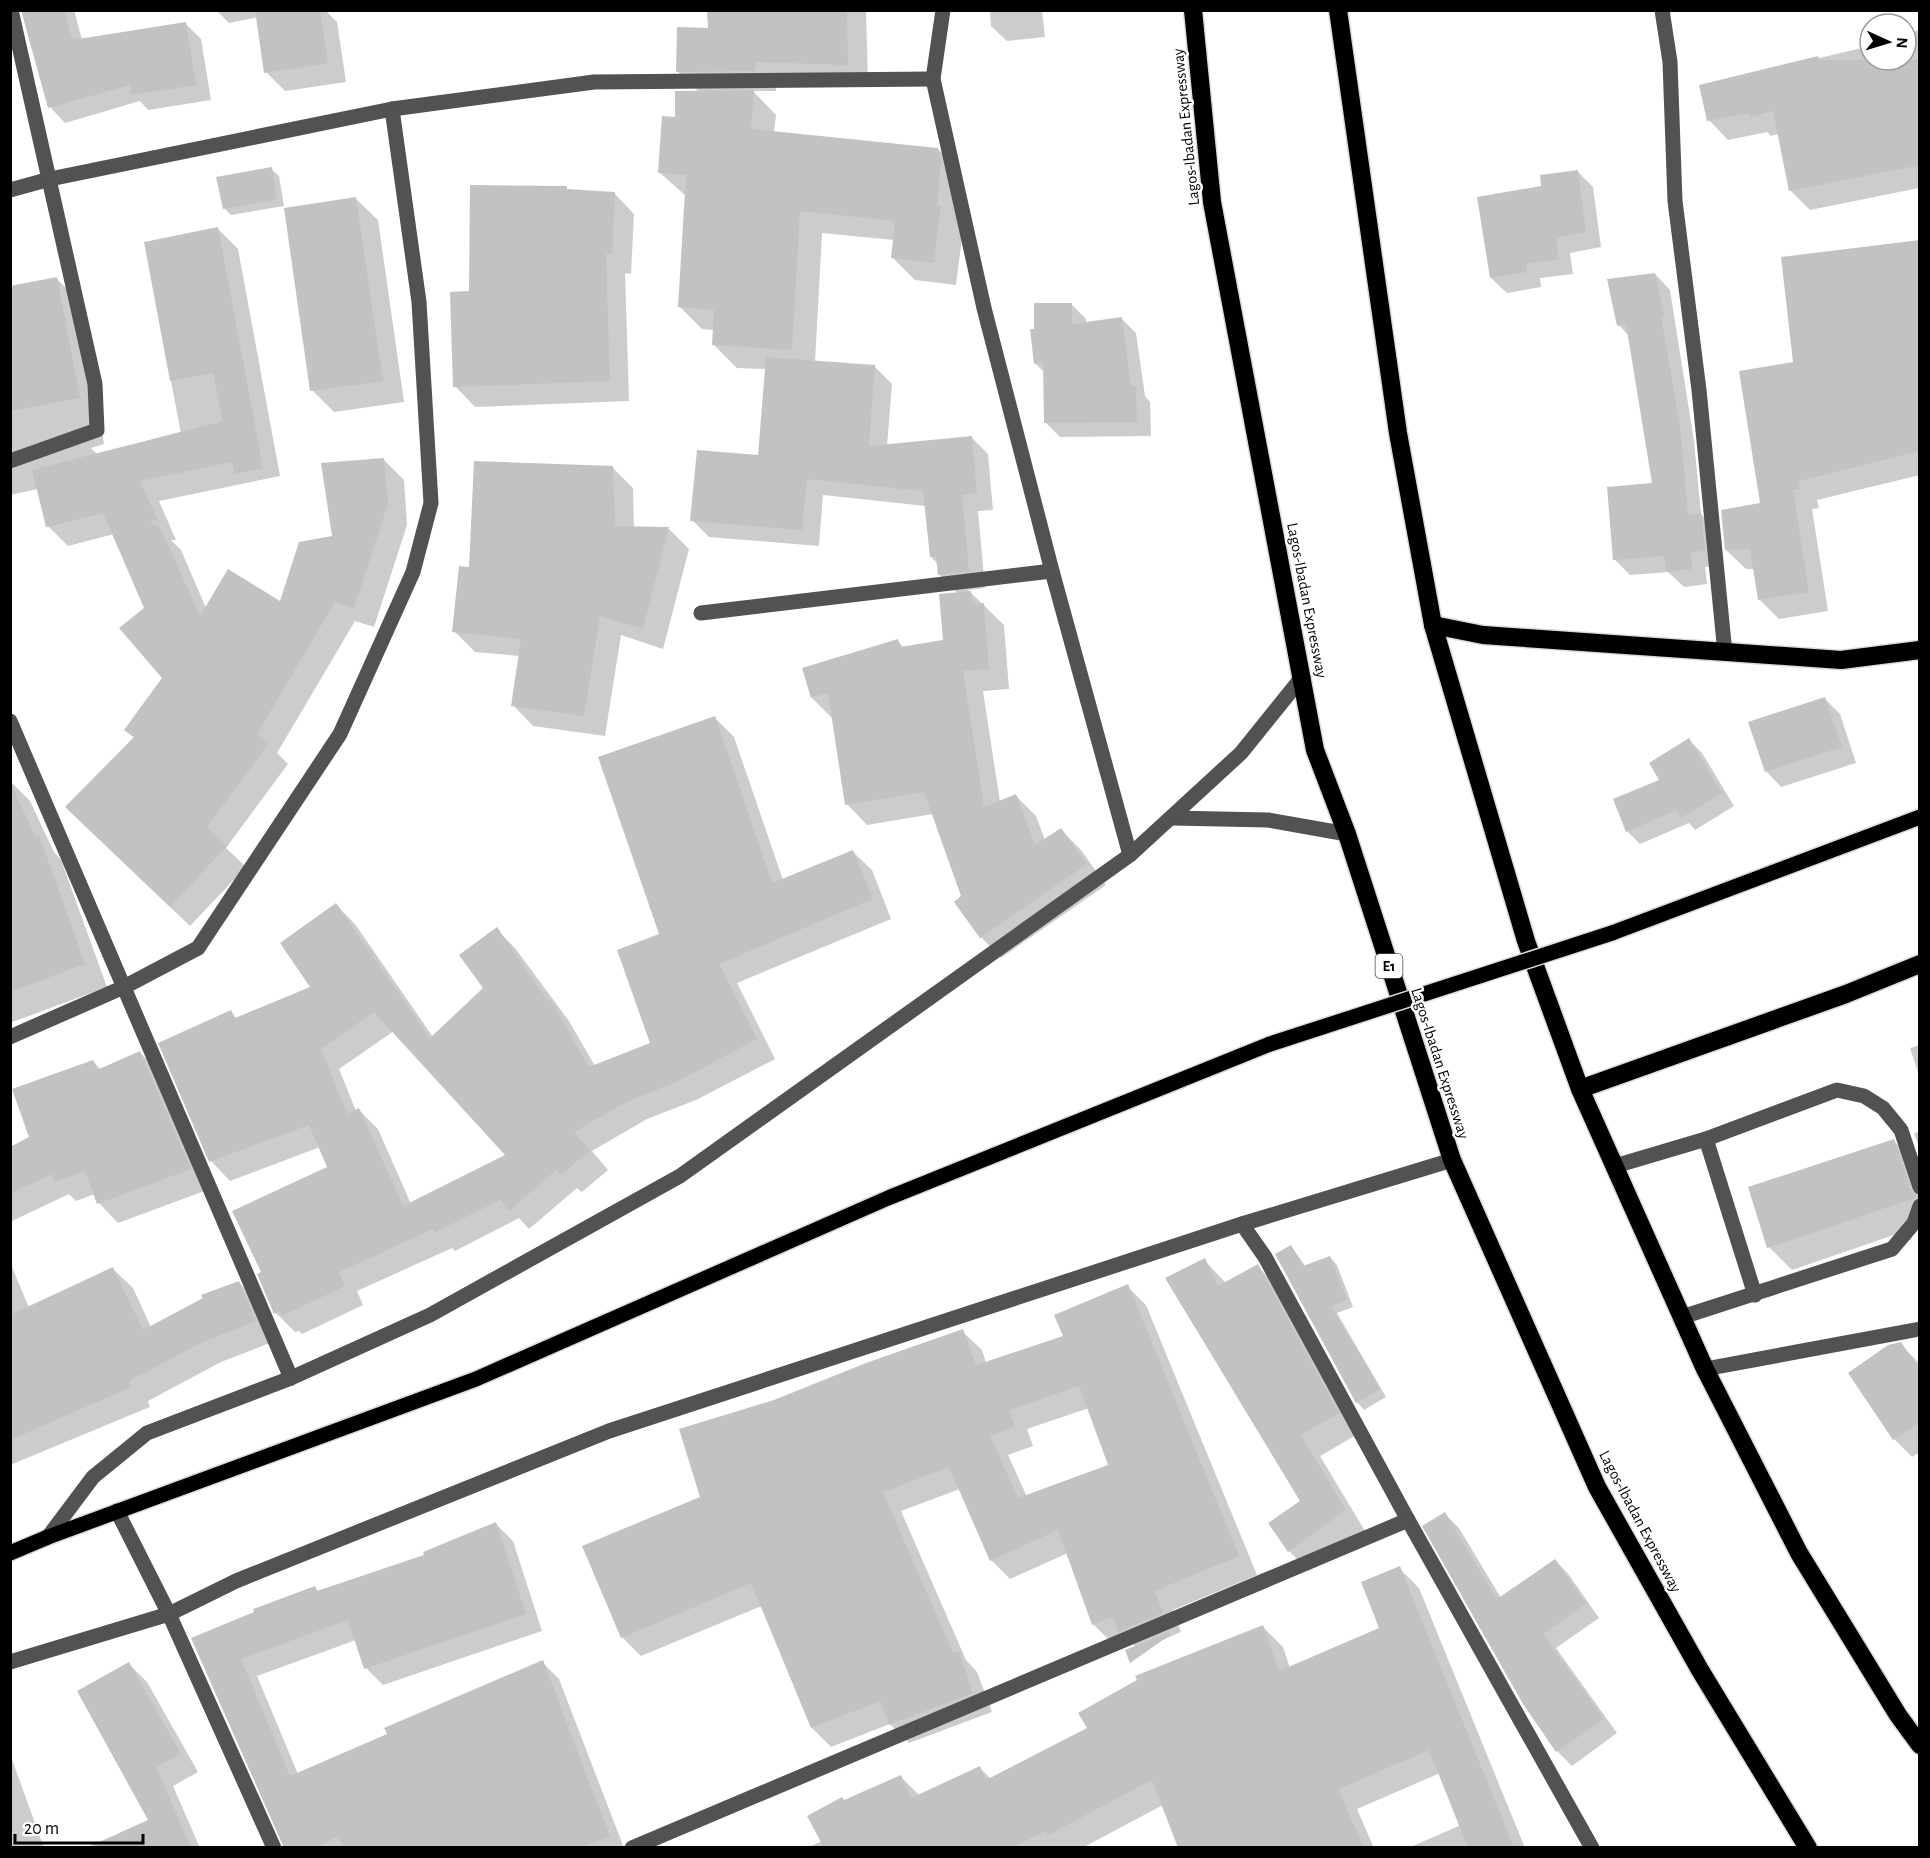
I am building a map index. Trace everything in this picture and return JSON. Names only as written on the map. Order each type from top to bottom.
[{"type":"highway","name":"Lagos-Ibadan Expressway","points":[[1193,10],[1212,202],[1316,750],[1347,834],[1452,1160],[1597,1487],[1701,1670],[1808,1848]]},
{"type":"highway","points":[[1338,10],[1398,434],[1433,626],[1526,941],[1580,1089],[1705,1369],[1799,1553],[1898,1715],[1920,1744]]},
{"type":"highway","points":[[1433,626],[1483,635],[1841,660],[1920,650]]},
{"type":"highway","points":[[1580,1089],[1846,994],[1920,964]]},
{"type":"main road","points":[[10,1553],[117,1511],[476,1379],[888,1198],[1270,1044],[1612,933],[1920,817]]},
{"type":"street","points":[[10,461],[97,430],[95,384],[11,10]]},
{"type":"street","points":[[943,10],[933,79],[984,308],[1052,571],[1130,855]]},
{"type":"street","points":[[1662,10],[1670,62],[1674,201],[1699,390],[1725,653]]},
{"type":"street","points":[[10,190],[50,179],[392,109],[594,82],[933,79]]},
{"type":"street","points":[[10,1037],[124,987],[198,948],[340,734],[413,572],[431,503],[419,302],[392,109]]},
{"type":"street","points":[[701,613],[1052,571]]},
{"type":"street","points":[[48,1537],[93,1477],[147,1433],[291,1378],[430,1315],[680,1176],[1130,855],[1172,819],[1241,753],[1303,676]]},
{"type":"street","points":[[10,721],[291,1378]]},
{"type":"street","points":[[1172,819],[1268,820],[1347,834]]},
{"type":"street","points":[[1615,1166],[1706,1139],[1837,1090],[1864,1096],[1883,1108],[1901,1130],[1920,1187]]},
{"type":"street","points":[[1706,1139],[1755,1295]]},
{"type":"street","points":[[10,1662],[169,1614],[236,1581],[609,1431],[1242,1224],[1452,1160]]},
{"type":"street","points":[[1682,1317],[1892,1249],[1914,1223],[1920,1206]]},
{"type":"street","points":[[1242,1224],[1264,1257],[1592,1848]]},
{"type":"street","points":[[1705,1369],[1920,1329]]},
{"type":"street","points":[[117,1511],[169,1614],[274,1848]]},
{"type":"street","points":[[632,1848],[1408,1520]]},
{"type":"building","points":[[21,10],[64,10],[72,40],[186,22],[196,85],[131,95],[130,85],[48,108]]},
{"type":"building","points":[[255,10],[320,10],[328,63],[264,73]]},
{"type":"building","points":[[707,10],[847,10],[848,65],[756,62],[755,71],[676,72],[677,27],[708,28]]},
{"type":"building","points":[[1818,56],[1819,60],[1858,60],[1858,72],[1918,72],[1918,60],[1920,60],[1920,165],[1789,191],[1773,111],[1750,117],[1749,113],[1707,121],[1699,85]]},
{"type":"building","points":[[754,90],[751,129],[938,148],[941,162],[937,206],[941,206],[934,263],[891,258],[895,221],[800,211],[792,350],[712,345],[714,310],[678,307],[686,175],[658,173],[662,116],[675,117],[675,91]]},
{"type":"building","points":[[272,167],[277,199],[223,209],[216,177]]},
{"type":"building","points":[[1578,170],[1586,232],[1556,238],[1559,259],[1526,264],[1527,272],[1490,278],[1477,197],[1541,186],[1540,175]]},
{"type":"building","points":[[470,185],[567,186],[567,189],[615,192],[612,254],[606,254],[610,381],[453,387],[450,292],[469,291]]},
{"type":"building","points":[[356,197],[383,381],[310,391],[284,208]]},
{"type":"building","points":[[218,227],[263,468],[235,474],[232,462],[140,481],[158,520],[149,521],[161,529],[200,616],[228,569],[280,601],[299,542],[332,536],[321,463],[384,458],[388,504],[354,608],[335,602],[257,734],[269,743],[207,827],[227,846],[170,907],[65,807],[134,737],[124,730],[162,678],[119,628],[144,608],[103,513],[46,527],[32,470],[223,421],[213,373],[170,381],[144,242]]},
{"type":"building","points":[[1920,240],[1920,451],[1799,481],[1800,489],[1793,490],[1809,592],[1758,600],[1750,549],[1725,550],[1721,510],[1760,503],[1739,371],[1793,362],[1781,257]]},
{"type":"building","points":[[1655,273],[1664,316],[1661,317],[1680,425],[1688,515],[1701,513],[1705,551],[1691,552],[1692,569],[1667,572],[1664,556],[1613,560],[1607,487],[1652,483],[1626,324],[1617,326],[1607,279]]},
{"type":"building","points":[[57,277],[80,398],[10,411],[10,286]]},
{"type":"building","points":[[1034,303],[1072,303],[1072,324],[1122,317],[1131,386],[1136,386],[1137,422],[1044,423],[1043,362],[1034,364],[1030,329],[1034,329]]},
{"type":"building","points":[[766,357],[875,365],[869,446],[972,436],[977,493],[962,495],[969,571],[938,575],[936,557],[930,557],[923,491],[807,479],[802,530],[690,521],[697,450],[758,455]]},
{"type":"building","points":[[474,461],[613,466],[615,526],[669,527],[643,629],[600,616],[584,716],[511,706],[521,639],[452,632],[459,566],[469,567]]},
{"type":"building","points":[[971,591],[972,604],[984,603],[989,669],[963,671],[984,807],[1016,794],[1035,845],[1061,828],[1087,864],[980,938],[954,902],[961,896],[924,792],[845,805],[828,693],[811,698],[802,668],[898,639],[900,647],[943,640],[939,594]]},
{"type":"building","points":[[1825,697],[1842,747],[1765,772],[1748,722]]},
{"type":"building","points":[[715,716],[772,883],[853,850],[873,899],[719,964],[757,1039],[676,1082],[628,1101],[574,1132],[590,1150],[561,1175],[557,1169],[509,1211],[500,1200],[434,1233],[433,1229],[339,1272],[345,1286],[282,1316],[280,1312],[274,1314],[257,1274],[261,1272],[232,1211],[327,1167],[309,1125],[209,1162],[158,1043],[231,1010],[235,1018],[310,987],[280,943],[336,903],[430,1038],[483,988],[459,955],[497,927],[548,1001],[551,1000],[589,1067],[650,1043],[617,950],[659,934],[598,757]],"holes":[[[374,1012],[505,1155],[403,1206],[359,1108],[347,1114],[321,1049]]]},
{"type":"building","points":[[1689,738],[1722,793],[1681,818],[1677,810],[1626,832],[1613,799],[1659,780],[1649,763]]},
{"type":"building","points":[[10,782],[36,838],[39,835],[85,964],[10,992]]},
{"type":"building","points":[[140,1051],[191,1169],[97,1204],[85,1171],[55,1182],[52,1174],[10,1193],[10,1147],[29,1137],[12,1089],[93,1060],[97,1070]]},
{"type":"building","points":[[1894,1139],[1911,1190],[1918,1197],[1767,1248],[1748,1187]]},
{"type":"building","points":[[1291,1245],[1303,1266],[1330,1256],[1347,1300],[1331,1306],[1380,1389],[1356,1403],[1275,1254]]},
{"type":"building","points":[[1205,1258],[1218,1286],[1258,1264],[1339,1413],[1301,1435],[1346,1510],[1288,1552],[1268,1523],[1300,1501],[1165,1278]]},
{"type":"building","points":[[113,1267],[143,1330],[203,1298],[201,1295],[239,1281],[256,1321],[201,1343],[129,1381],[131,1387],[10,1440],[10,1315]]},
{"type":"building","points":[[1128,1284],[1239,1556],[1155,1591],[1163,1613],[1118,1632],[1113,1617],[1092,1625],[1058,1530],[990,1561],[949,1467],[883,1492],[953,1653],[959,1651],[973,1693],[889,1725],[880,1701],[811,1728],[751,1583],[621,1638],[582,1546],[700,1497],[679,1429],[774,1400],[866,1363],[963,1329],[976,1365],[1063,1336],[1054,1315]],"holes":[[[1079,1386],[1108,1465],[1018,1498],[990,1436],[1015,1427],[1009,1410]]]},
{"type":"building","points":[[1901,1342],[1920,1370],[1920,1422],[1893,1440],[1848,1373],[1888,1345]]},
{"type":"building","points":[[1445,1512],[1497,1599],[1555,1559],[1586,1604],[1543,1634],[1604,1719],[1556,1752],[1523,1704],[1422,1526]]},
{"type":"building","points":[[496,1522],[526,1614],[364,1669],[348,1620],[241,1659],[290,1776],[387,1734],[384,1728],[543,1660],[610,1837],[577,1848],[344,1848],[339,1836],[313,1848],[284,1848],[191,1638],[254,1612],[253,1609],[315,1586],[317,1591],[424,1555],[423,1552]]},
{"type":"building","points":[[1400,1566],[1514,1848],[1468,1848],[1429,1750],[1338,1789],[1364,1848],[1178,1848],[1152,1780],[1048,1835],[1046,1831],[1011,1848],[824,1848],[807,1816],[842,1797],[844,1800],[901,1775],[911,1798],[980,1766],[986,1780],[1087,1728],[1078,1713],[1137,1680],[1135,1676],[1263,1625],[1279,1671],[1379,1628],[1361,1582]]},
{"type":"building","points":[[1169,1632],[1170,1635],[1130,1663],[1125,1650]]},
{"type":"building","points":[[129,1662],[181,1754],[156,1767],[191,1848],[86,1848],[148,1820],[77,1691]]}]
